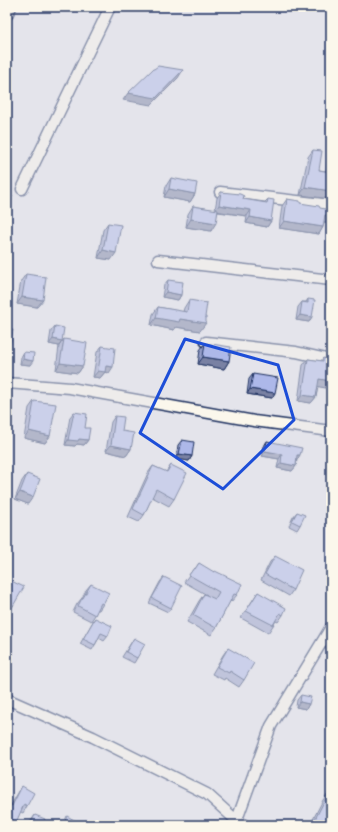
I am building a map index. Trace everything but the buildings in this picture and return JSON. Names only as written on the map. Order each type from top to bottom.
[{"type":"street","points":[[7,15],[11,7]]},
{"type":"street","points":[[22,189],[110,7]]},
{"type":"street","points":[[220,192],[331,205]]},
{"type":"street","points":[[158,260],[331,280]]},
{"type":"street","points":[[206,342],[296,352],[331,360]]},
{"type":"street","points":[[7,383],[70,388],[254,421],[331,431]]},
{"type":"street","points":[[7,699],[93,737],[207,794],[239,824],[271,726],[331,627]]},
{"type":"path","points":[[7,202],[22,189]]},
{"type":"highlighted area","points":[[185,339],[278,365],[294,420],[223,489],[140,433]]}]
